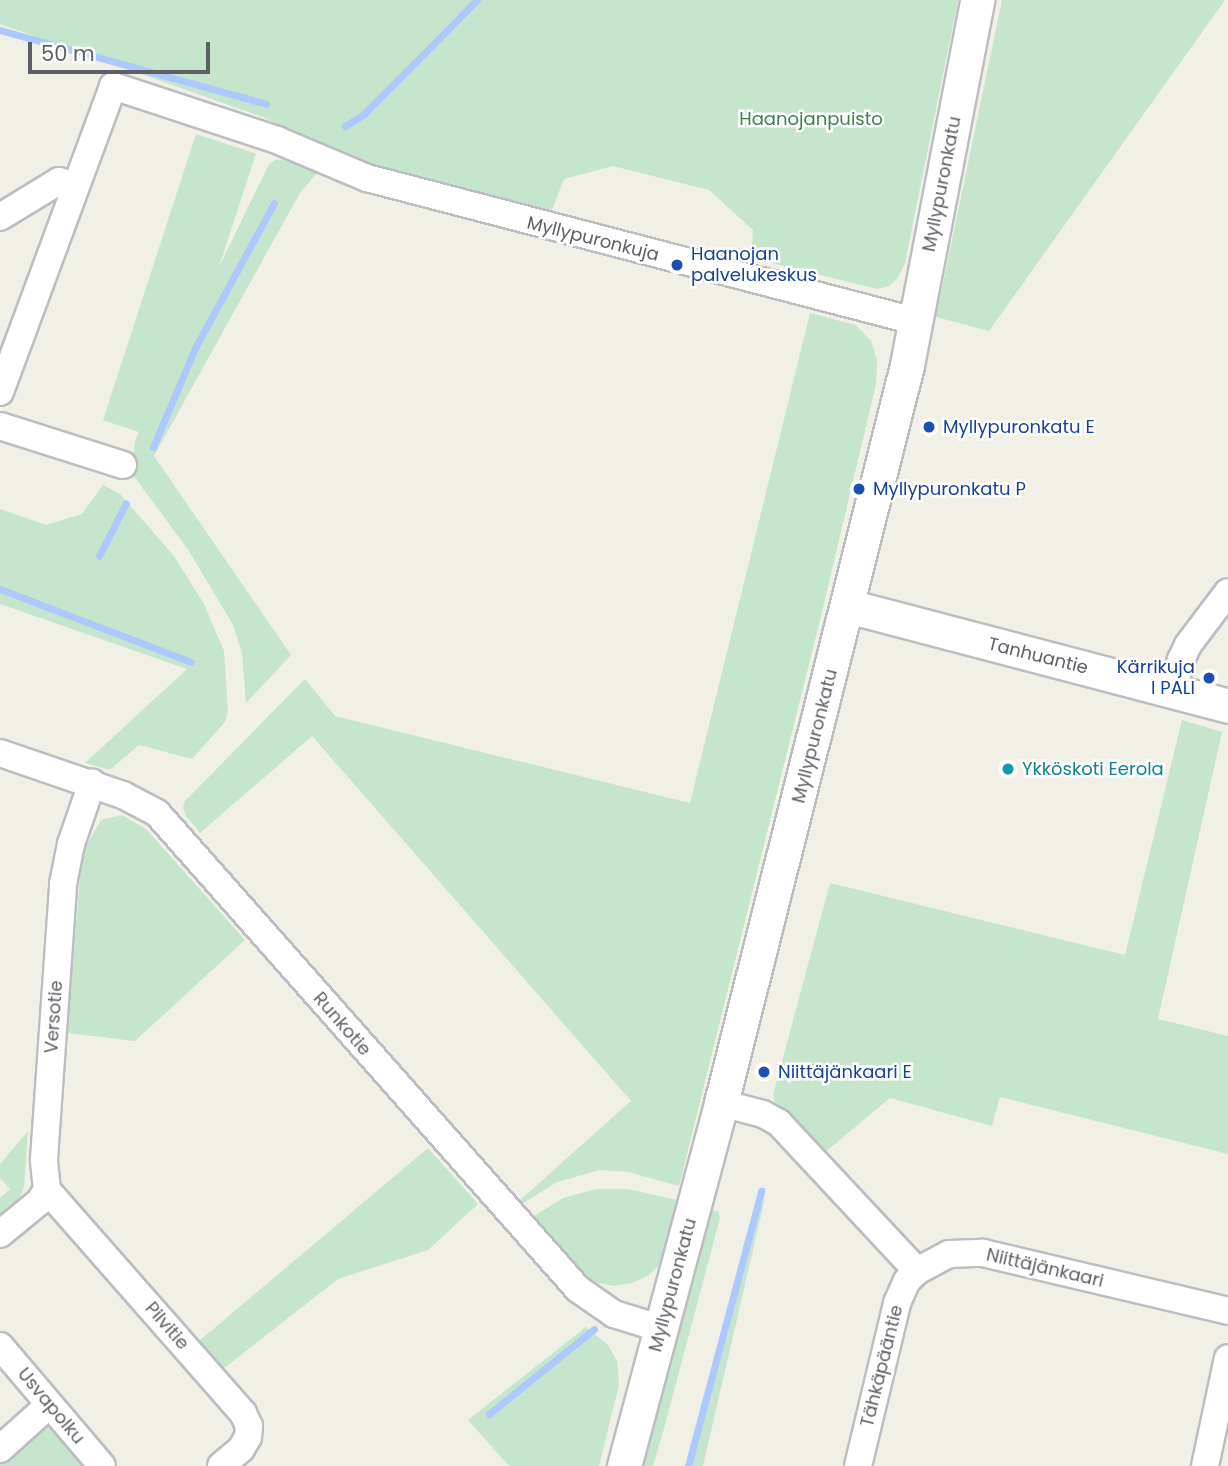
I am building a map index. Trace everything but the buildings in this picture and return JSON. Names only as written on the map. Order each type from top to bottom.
[{"type":"street","name":"Myllypuronkatu","points":[[624,1466],[662,1329],[848,606],[915,321],[977,0]]},
{"type":"street","name":"Myllypuronkuja","points":[[75,186],[113,86],[278,140],[367,178],[915,321]]},
{"type":"street","points":[[0,218],[60,181],[75,186],[0,392]]},
{"type":"street","points":[[0,426],[122,465]]},
{"type":"street","points":[[1173,691],[1188,645],[1228,592]]},
{"type":"street","name":"Tanhuantie","points":[[848,606],[1228,706]]},
{"type":"street","name":"Runkotie","points":[[0,753],[92,783],[157,813],[579,1289],[614,1314],[662,1329]]},
{"type":"street","name":"Versotie","points":[[47,1190],[44,1159],[63,884],[71,844],[92,783]]},
{"type":"street","points":[[721,1102],[763,1114],[779,1124],[917,1270]]},
{"type":"street","points":[[0,1234],[40,1201],[47,1190]]},
{"type":"street","name":"Pilvitie","points":[[47,1190],[243,1413],[249,1426],[248,1437],[241,1449],[221,1466]]},
{"type":"street","name":"Niittäjänkaari","points":[[917,1270],[949,1254],[983,1253],[1228,1311]]},
{"type":"street","name":"Tähkäpääntie","points":[[858,1466],[897,1303],[907,1281],[917,1270]]},
{"type":"street","name":"Usvapolku","points":[[0,1346],[102,1466]]},
{"type":"street","points":[[1205,1466],[1228,1358]]},
{"type":"street","points":[[0,1449],[49,1405]]},
{"type":"green space","name":"Haanojanpuisto","points":[[0,0],[958,0],[905,263],[898,278],[889,286],[877,289],[751,258],[753,230],[709,190],[613,166],[564,179],[552,210],[367,169],[265,118],[0,24]]},
{"type":"green space","points":[[1002,0],[1225,0],[989,331],[936,317]]},
{"type":"green space","points":[[196,134],[256,153],[163,440],[103,420]]},
{"type":"green space","points":[[277,159],[296,162],[317,173],[300,193],[154,456],[291,655],[246,703],[242,653],[233,625],[189,551],[133,475],[131,466],[136,438],[269,164]]},
{"type":"green space","points":[[810,313],[856,325],[871,341],[877,360],[876,384],[679,1186],[628,1172],[600,1170],[557,1182],[522,1204],[519,1201],[631,1101],[312,736],[200,833],[186,816],[183,808],[185,801],[305,679],[335,716],[690,803]]},
{"type":"green space","points":[[103,485],[120,494],[174,556],[204,604],[224,651],[228,712],[225,722],[192,759],[139,745],[110,770],[85,763],[187,669],[0,604],[0,509],[46,525],[82,514]]},
{"type":"green space","points":[[1182,720],[1222,732],[1158,1019],[1228,1036],[1228,1154],[1000,1097],[992,1126],[890,1098],[823,1154],[775,1103],[773,1095],[830,883],[1125,955]]},
{"type":"green space","points":[[122,815],[146,829],[245,940],[135,1041],[67,1033],[82,853],[101,820]]},
{"type":"green space","points":[[28,1131],[24,1187],[19,1201],[0,1217],[0,1198],[10,1189],[0,1178],[0,1164]]},
{"type":"green space","points":[[428,1148],[478,1204],[428,1250],[338,1279],[223,1369],[199,1341]]},
{"type":"green space","points":[[596,1189],[628,1189],[681,1201],[668,1253],[659,1266],[647,1276],[632,1283],[614,1286],[588,1281],[531,1218],[563,1198]]},
{"type":"green space","points":[[765,1198],[703,1466],[691,1466],[745,1240]]},
{"type":"green space","points":[[710,1210],[718,1211],[720,1218],[653,1466],[642,1466]]},
{"type":"green space","points":[[586,1327],[608,1345],[617,1361],[619,1385],[599,1466],[509,1466],[468,1420]]},
{"type":"green space","points":[[41,1426],[56,1430],[89,1466],[0,1466],[0,1462]]},
{"type":"waterway","points":[[345,126],[364,114],[477,0]]},
{"type":"waterway","points":[[0,30],[266,104]]},
{"type":"waterway","points":[[153,447],[195,348],[274,203]]},
{"type":"waterway","points":[[99,556],[126,503]]},
{"type":"waterway","points":[[0,589],[191,662]]},
{"type":"waterway","points":[[688,1466],[761,1191]]},
{"type":"waterway","points":[[489,1414],[594,1329]]},
{"type":"place","name":"Haanojan palvelukeskus","points":[[677,265]]},
{"type":"place","name":"Myllypuronkatu E","points":[[929,427]]},
{"type":"place","name":"Myllypuronkatu P","points":[[859,489]]},
{"type":"place","name":"Kärrikuja I PALI","points":[[1209,678]]},
{"type":"place","name":"Ykköskoti Eerola","points":[[1008,769]]},
{"type":"place","name":"Niittäjänkaari E","points":[[764,1072]]}]
